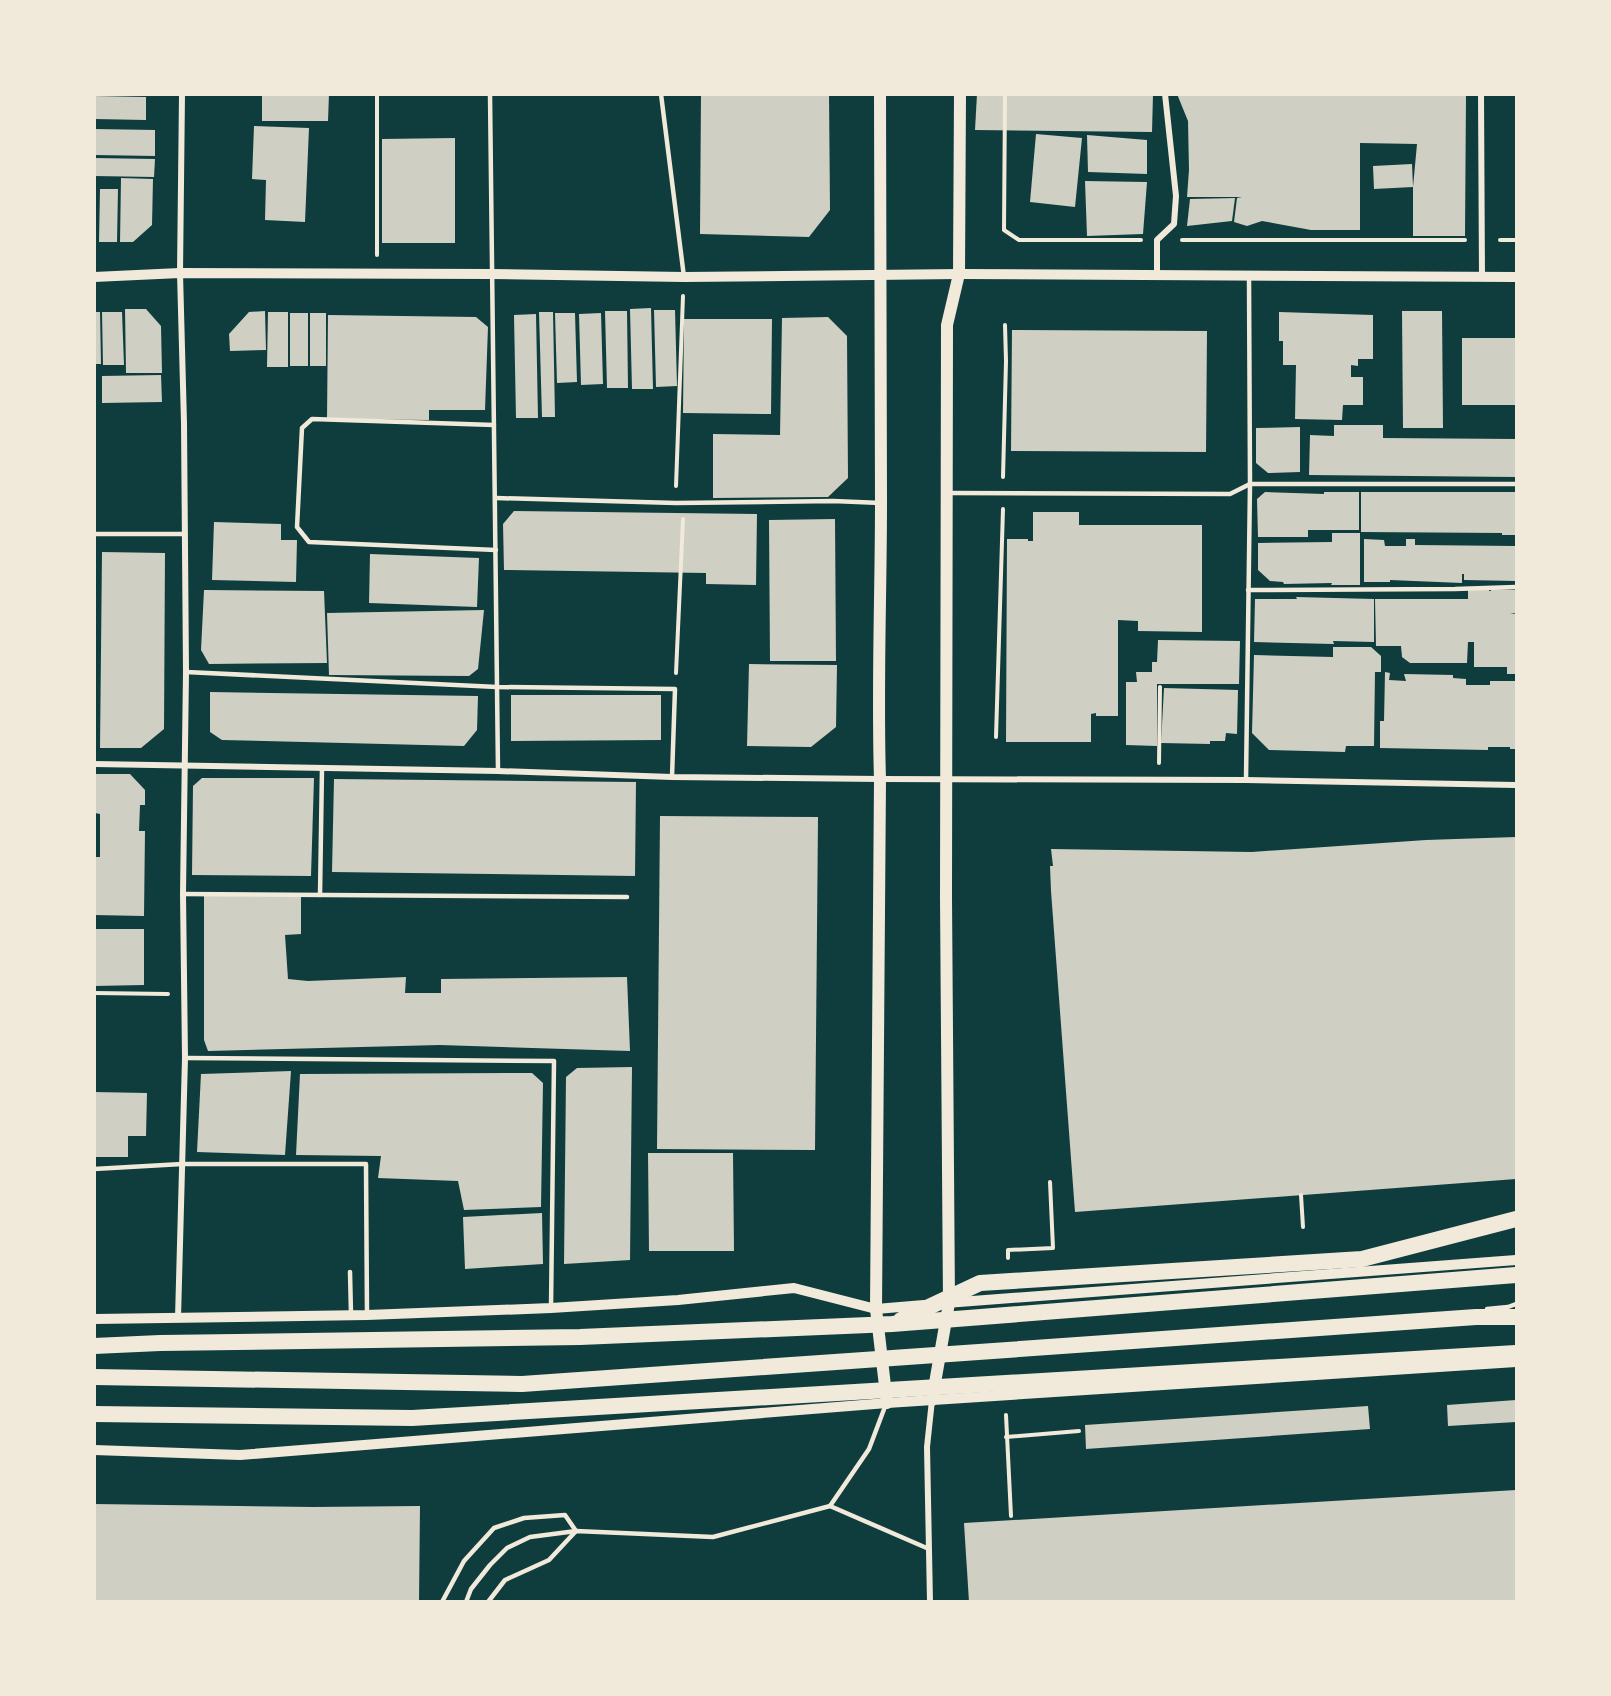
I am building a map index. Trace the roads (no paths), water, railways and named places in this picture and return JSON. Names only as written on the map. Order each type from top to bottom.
[{"type":"highway","points":[[892,1324],[980,1283],[1362,1258],[1516,1219]]},
{"type":"highway","points":[[94,1346],[580,1337],[892,1324],[1516,1275]]},
{"type":"highway","points":[[94,1377],[522,1384],[1514,1311]]},
{"type":"highway","points":[[94,1414],[412,1418],[1516,1353]]},
{"type":"main road","points":[[880,94],[881,503],[876,1309],[887,1403]]},
{"type":"main road","points":[[932,1400],[949,1303],[946,778],[947,325],[959,274],[960,94]]},
{"type":"street","points":[[178,1318],[185,1058],[183,894],[186,672],[180,273],[182,94]]},
{"type":"street","points":[[1157,275],[1157,240],[1173,224],[1176,196],[1166,94]]},
{"type":"street","points":[[1481,94],[1482,277]]},
{"type":"street","points":[[94,277],[180,273],[684,277],[959,274],[1516,277]]},
{"type":"street","points":[[94,764],[498,771],[672,777],[1158,779],[1516,784]]},
{"type":"street","points":[[94,1318],[367,1315],[551,1308],[678,1300],[794,1288],[876,1309],[1516,1260]]},
{"type":"street","points":[[94,1450],[240,1455],[887,1403],[1516,1362]]},
{"type":"street","points":[[930,1602],[927,1447],[932,1400]]},
{"type":"lane","points":[[490,94],[498,771]]},
{"type":"lane","points":[[661,94],[684,277]]},
{"type":"lane","points":[[1246,780],[1250,484],[1249,276]]},
{"type":"lane","points":[[494,425],[312,419],[302,428],[297,527],[309,542],[496,550]]},
{"type":"lane","points":[[946,493],[1230,494],[1250,484],[1516,484]]},
{"type":"lane","points":[[496,498],[676,503],[833,501],[881,503]]},
{"type":"lane","points":[[94,534],[185,534]]},
{"type":"lane","points":[[1248,590],[1455,589],[1516,586]]},
{"type":"lane","points":[[186,672],[497,687],[675,689],[672,777]]},
{"type":"lane","points":[[320,895],[322,768]]},
{"type":"lane","points":[[183,894],[627,897]]},
{"type":"lane","points":[[185,1058],[554,1061],[551,1308]]},
{"type":"lane","points":[[94,1168],[182,1164],[366,1164],[367,1315]]},
{"type":"lane","points":[[350,1272],[351,1315]]},
{"type":"lane","points":[[1514,1311],[1516,1304]]},
{"type":"lane","points":[[1407,1316],[1475,1313]]},
{"type":"lane","points":[[830,1506],[869,1449],[887,1403]]},
{"type":"lane","points":[[466,1602],[471,1589],[507,1548],[531,1537],[576,1531],[713,1537],[830,1506],[929,1549]]},
{"type":"lane","points":[[442,1602],[464,1561],[494,1528],[524,1518],[565,1515],[576,1531]]},
{"type":"lane","points":[[488,1602],[505,1580],[549,1560],[576,1531]]}]
